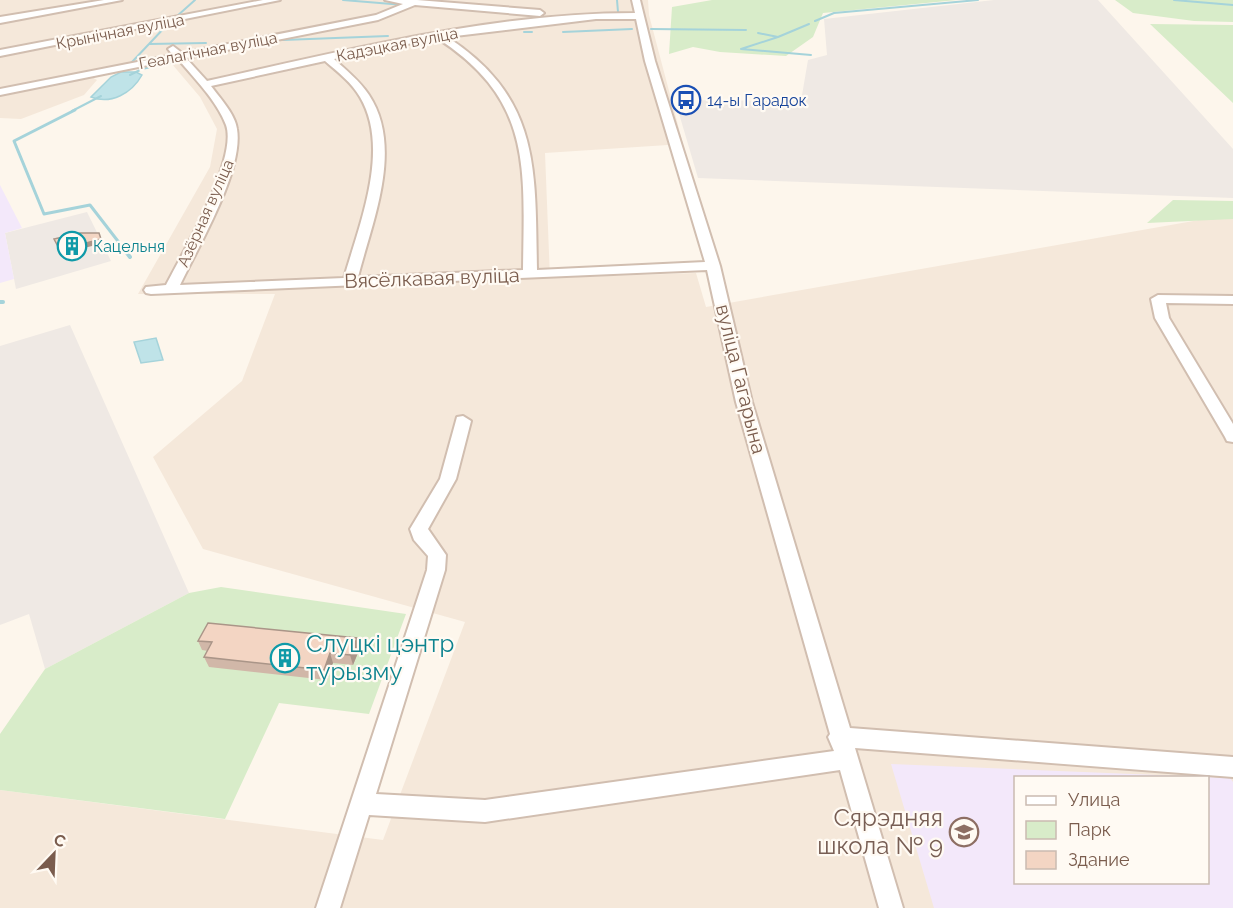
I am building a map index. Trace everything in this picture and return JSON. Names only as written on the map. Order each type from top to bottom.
[{"type":"street","points":[[0,20],[118,0]]},
{"type":"street","name":"Крынічная вуліца","points":[[0,53],[276,0]]},
{"type":"street","points":[[389,0],[593,17],[637,8]]},
{"type":"street","name":"Геалагічная вуліца","points":[[0,92],[176,52],[378,17],[414,2]]},
{"type":"street","name":"вуліца Гагарына","points":[[637,8],[650,61],[712,266],[744,402],[839,737],[891,908]]},
{"type":"street","points":[[494,26],[496,9]]},
{"type":"street","name":"Кадэцкая вуліца","points":[[202,85],[438,35],[494,26],[593,17]]},
{"type":"street","points":[[438,35],[471,58],[490,76],[503,94],[519,128],[529,179],[530,274]]},
{"type":"street","name":"Азёрная вуліца","points":[[171,289],[218,190],[228,165],[234,139],[232,126],[176,52]]},
{"type":"street","points":[[327,58],[355,82],[368,100],[376,121],[380,144],[376,178],[350,281]]},
{"type":"street","name":"Вясёлкавая вуліца","points":[[151,290],[712,266]]},
{"type":"street","points":[[1233,300],[1158,299],[1162,318],[1233,437]]},
{"type":"street","points":[[328,908],[436,570],[437,555],[420,536],[419,529],[448,479],[463,421]]},
{"type":"street","points":[[839,737],[1233,767]]},
{"type":"street","points":[[361,804],[485,811],[846,759]]},
{"type":"shaded area","points":[[0,0],[648,0],[649,15],[683,144],[545,153],[550,278],[696,273],[706,307],[1233,214],[1233,908],[0,908],[0,790],[383,840],[465,622],[203,549],[153,457],[242,381],[275,294],[138,294],[210,167],[217,129],[200,97],[166,57],[0,89]]},
{"type":"shaded area","points":[[994,0],[1098,0],[1233,149],[1233,198],[698,178],[675,100],[801,101],[808,60],[827,55],[824,19]]},
{"type":"shaded area","points":[[92,77],[97,80],[84,95],[21,119],[0,118],[0,95]]},
{"type":"shaded area","points":[[0,185],[22,228],[5,233],[14,279],[0,283]]},
{"type":"shaded area","points":[[87,212],[111,261],[16,289],[5,233]]},
{"type":"shaded area","points":[[70,325],[189,593],[45,669],[29,614],[0,625],[0,346]]},
{"type":"shaded area","name":"Сярэдняя школа № 9","points":[[891,764],[1182,776],[1014,776],[1014,884],[1209,884],[1209,777],[1230,778],[1233,782],[1233,908],[934,908]]},
{"type":"green space","points":[[712,0],[957,0],[823,13],[813,37],[786,56],[720,52],[693,47],[669,54],[672,7]]},
{"type":"green space","points":[[1115,0],[1233,0],[1233,22],[1194,21],[1133,13]]},
{"type":"green space","points":[[1150,24],[1233,25],[1233,103]]},
{"type":"green space","points":[[1173,200],[1233,201],[1233,219],[1147,223]]},
{"type":"green space","points":[[221,587],[406,614],[369,714],[279,703],[225,819],[0,790],[0,734],[45,669],[189,593]]},
{"type":"water","points":[[121,72],[136,72],[142,75],[133,87],[120,96],[106,99],[91,97],[111,77]]},
{"type":"water","points":[[156,338],[163,360],[141,363],[134,342]]},
{"type":"building","points":[[80,233],[99,233],[101,239],[60,250],[54,239]]},
{"type":"building","name":"Слуцкі цэнтр турызму","points":[[208,623],[357,638],[350,655],[330,653],[324,670],[204,657],[212,642],[198,641]]},
{"type":"waterway","points":[[176,17],[195,0]]},
{"type":"waterway","points":[[343,0],[404,5]]},
{"type":"waterway","points":[[617,0],[618,12]]},
{"type":"waterway","points":[[815,21],[834,13],[978,0]]},
{"type":"waterway","points":[[1174,0],[1233,5]]},
{"type":"waterway","points":[[778,37],[809,24]]},
{"type":"waterway","points":[[149,44],[166,26]]},
{"type":"waterway","points":[[563,32],[632,29]]},
{"type":"waterway","points":[[651,29],[746,30]]},
{"type":"waterway","points":[[524,32],[532,32]]},
{"type":"waterway","points":[[758,33],[778,37]]},
{"type":"waterway","points":[[283,40],[388,36]]},
{"type":"waterway","points":[[778,37],[741,49],[811,55]]},
{"type":"waterway","points":[[149,44],[206,43]]},
{"type":"waterway","points":[[132,62],[149,44]]},
{"type":"waterway","points":[[130,75],[142,69],[170,63]]},
{"type":"waterway","points":[[72,111],[101,96]]},
{"type":"waterway","points":[[75,110],[14,141],[44,214],[90,205],[124,249]]},
{"type":"waterway","points":[[123,248],[130,257]]},
{"type":"place","name":"14-ы Гарадок","points":[[686,100]]},
{"type":"place","name":"Кацельня","points":[[72,246]]},
{"type":"place","name":"Слуцкі цэнтр турызму","points":[[285,658]]},
{"type":"place","name":"Сярэдняя школа № 9","points":[[964,832]]}]
